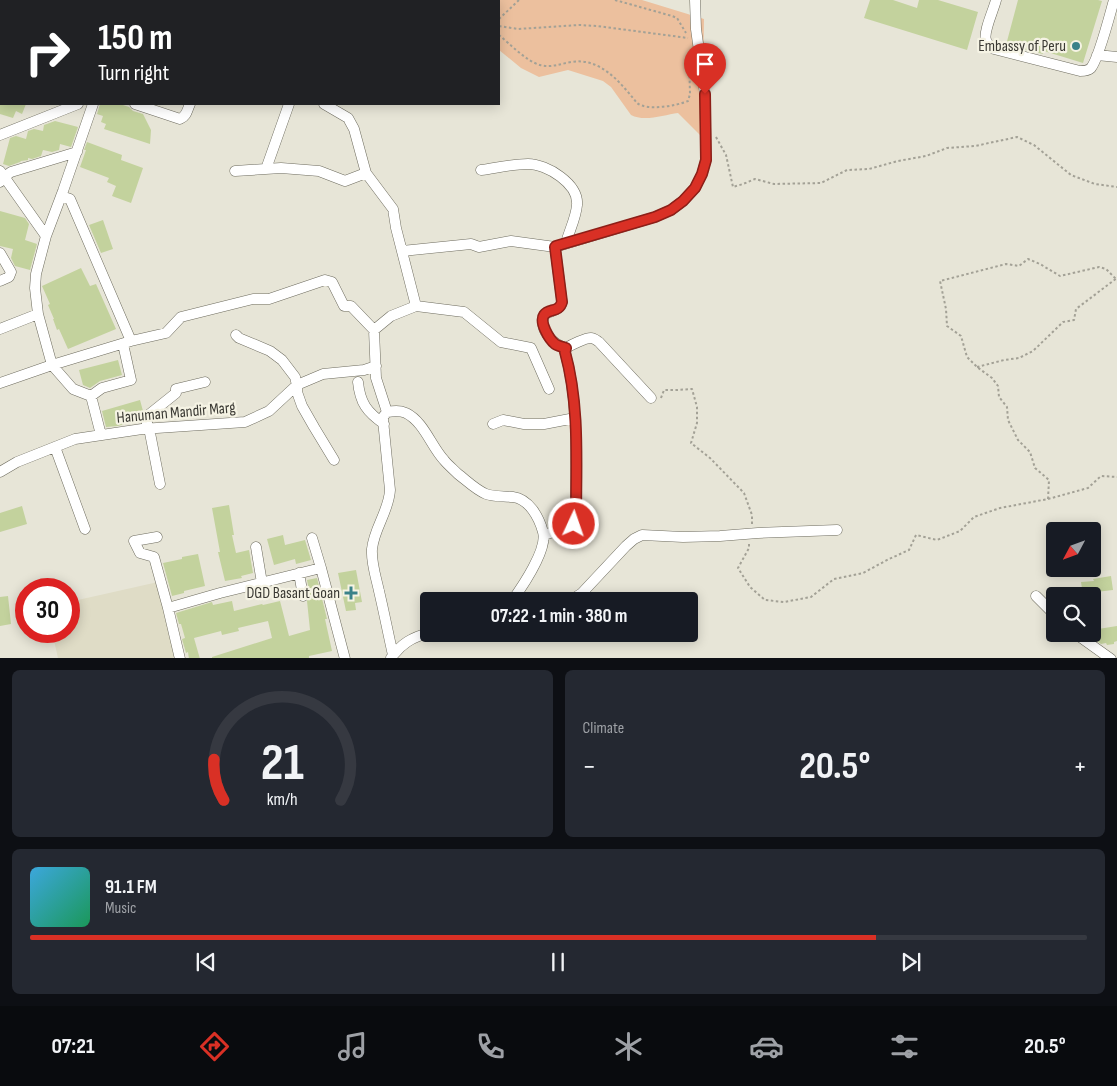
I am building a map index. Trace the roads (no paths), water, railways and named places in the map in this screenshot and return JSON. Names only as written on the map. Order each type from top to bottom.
[{"type":"street","points":[[402,251],[471,244],[479,247],[511,241],[555,247],[655,217],[671,210],[683,201],[695,188],[706,160],[705,94],[696,29],[695,0]]},
{"type":"street","points":[[996,0],[985,39],[988,45],[994,49],[1080,71],[1088,70],[1092,67],[1114,0]]},
{"type":"street","points":[[1097,55],[1117,57]]},
{"type":"street","points":[[0,135],[75,105]]},
{"type":"street","points":[[91,396],[73,389],[52,365],[38,314],[35,288],[36,274],[46,236],[62,196],[93,105]]},
{"type":"street","points":[[138,105],[180,119],[184,118],[190,105]]},
{"type":"street","points":[[266,169],[289,105]]},
{"type":"street","points":[[326,105],[348,118],[354,129],[366,172],[393,209],[416,306]]},
{"type":"street","points":[[46,236],[1,176],[77,152]]},
{"type":"street","points":[[481,170],[531,164],[540,165],[564,179],[576,197],[577,206],[566,243]]},
{"type":"street","points":[[235,171],[281,168],[319,171],[345,181],[366,172]]},
{"type":"street","points":[[62,196],[70,199],[127,342],[131,380],[102,388],[91,396]]},
{"type":"street","points":[[555,247],[562,302],[561,306],[544,315],[544,325],[551,340],[559,346],[566,348],[587,339],[592,338],[596,340],[651,398]]},
{"type":"street","points":[[0,253],[11,272],[8,277],[0,281]]},
{"type":"street","points":[[0,383],[127,342],[166,333],[182,317],[253,299],[269,299],[325,280],[332,282],[344,306],[351,306],[374,330],[376,378],[387,412]]},
{"type":"street","points":[[374,330],[391,316],[416,306],[464,312],[501,342],[531,348],[549,389]]},
{"type":"street","points":[[0,329],[38,314]]},
{"type":"street","points":[[236,335],[270,351],[282,360],[295,377],[297,392],[302,406],[334,460]]},
{"type":"street","points":[[544,535],[572,526],[576,520],[575,418],[573,388],[565,352],[566,348]]},
{"type":"street","name":"Hanuman Mandir Marg","points":[[0,472],[17,462],[75,440],[142,428],[245,422],[269,412],[297,385],[323,374],[364,370],[376,366]]},
{"type":"street","points":[[160,484],[146,416],[176,393],[176,389],[205,382]]},
{"type":"street","points":[[358,382],[359,393],[364,406],[373,417],[384,424]]},
{"type":"street","points":[[91,396],[101,435]]},
{"type":"street","points":[[392,657],[372,561],[375,536],[390,498],[383,417],[387,412],[405,412],[413,418],[443,460],[478,489],[486,494],[521,498],[534,511],[544,535],[544,543],[518,592]]},
{"type":"street","points":[[493,424],[503,420],[524,424],[544,424],[575,418]]},
{"type":"street","points":[[55,447],[85,529]]},
{"type":"street","points":[[583,592],[626,546],[642,535],[702,536],[838,530]]},
{"type":"street","points":[[157,537],[134,541],[140,553],[154,557],[180,658]]},
{"type":"street","points":[[312,538],[345,658]]},
{"type":"street","points":[[256,547],[262,583]]},
{"type":"street","points":[[168,608],[321,568]]},
{"type":"street","points":[[300,574],[303,596]]},
{"type":"street","points":[[1036,596],[1046,606]]},
{"type":"street","points":[[392,657],[403,644],[420,636]]},
{"type":"street","points":[[1088,642],[1111,658]]},
{"type":"place","name":"Embassy of Peru","points":[[1076,46]]},
{"type":"place","name":"DGD Basant Goan","points":[[351,593]]}]
